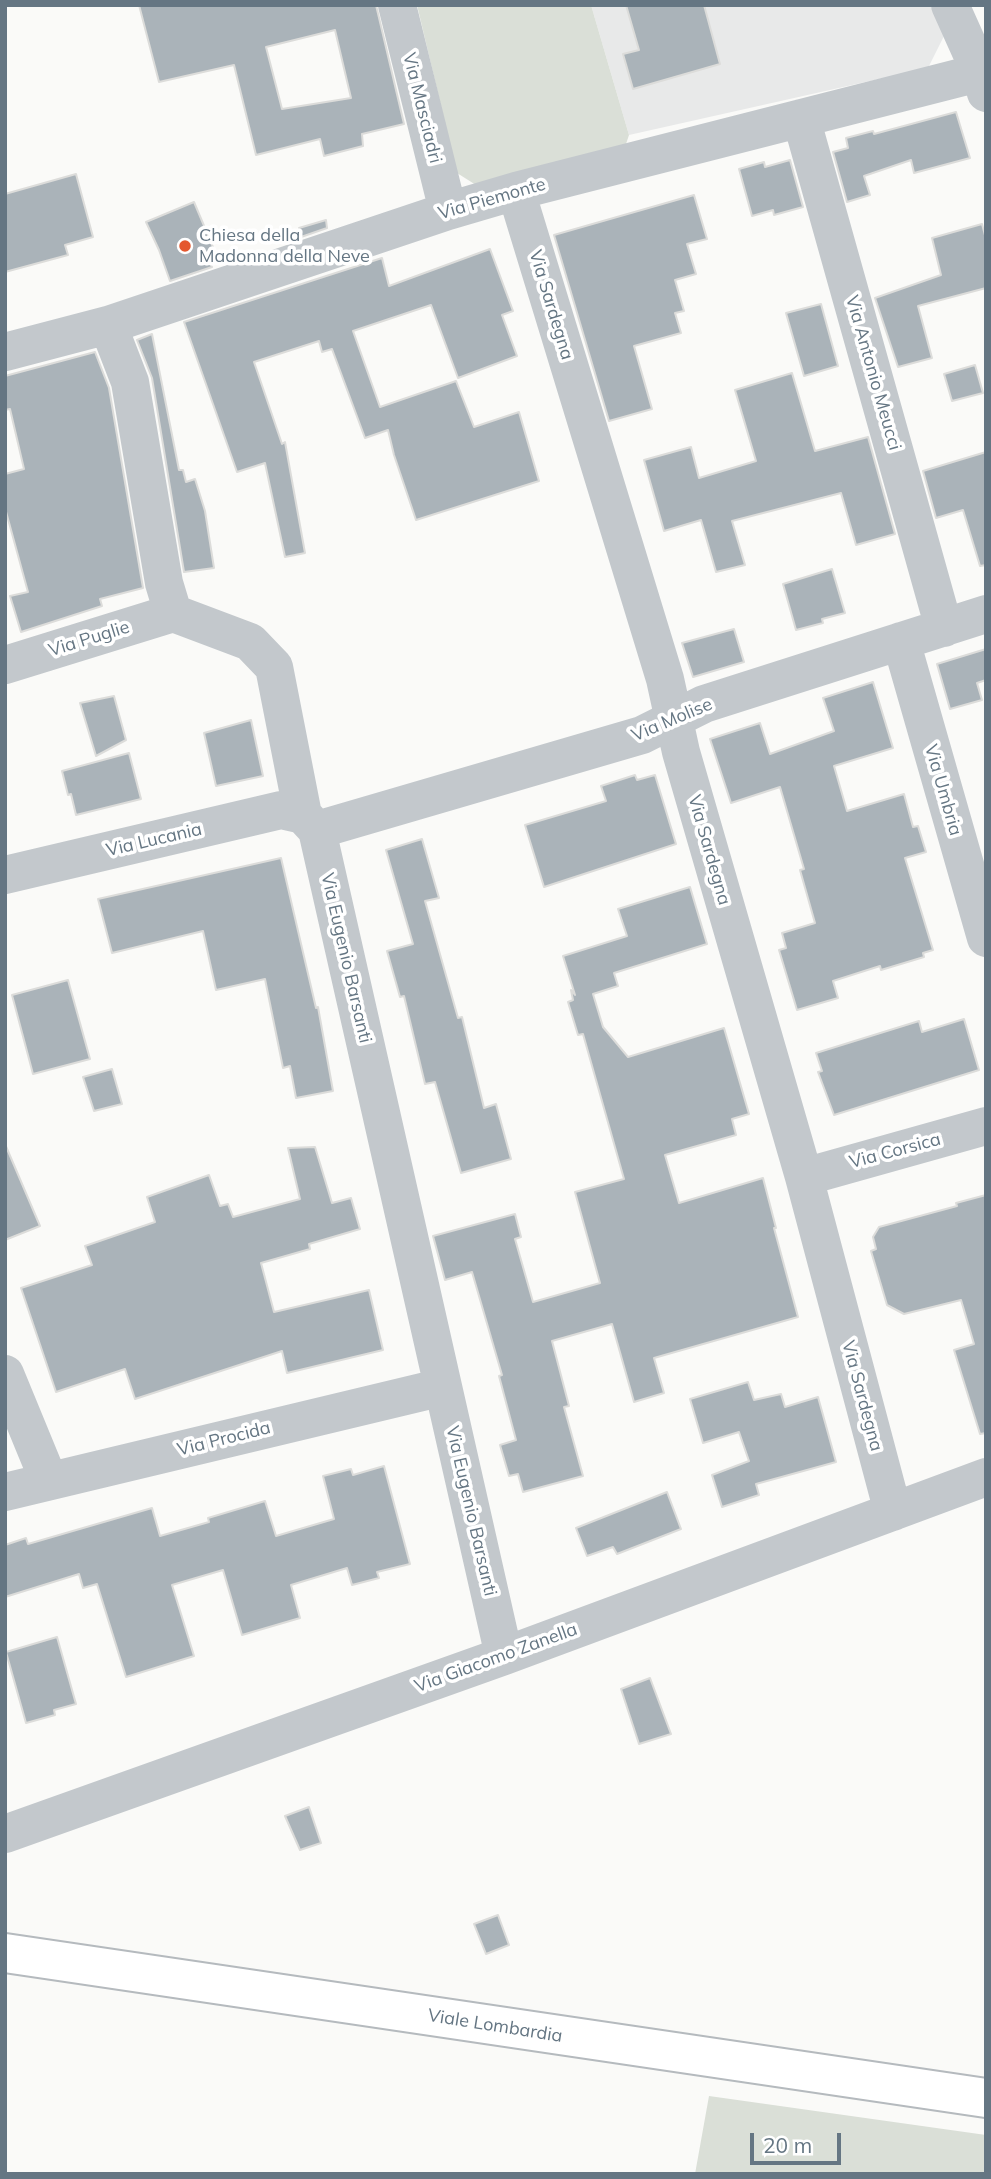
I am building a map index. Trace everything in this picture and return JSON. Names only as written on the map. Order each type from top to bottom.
[{"type":"main road","name":"Viale Lombardia","points":[[5,1952],[986,2098]]},
{"type":"street","name":"Via Masciadri","points":[[397,5],[448,211]]},
{"type":"street","points":[[950,5],[984,79]]},
{"type":"street","name":"Via Piemonte","points":[[5,352],[108,325],[448,211],[516,191],[801,118],[984,79]]},
{"type":"street","name":"Via Antonio Meucci","points":[[801,118],[944,628]]},
{"type":"street","name":"Via Sardegna","points":[[516,191],[665,679],[681,752],[804,1177],[893,1511]]},
{"type":"street","points":[[108,325],[130,382],[164,583],[173,613]]},
{"type":"street","name":"Via Puglie","points":[[5,665],[173,613]]},
{"type":"street","name":"Via Eugenio Barsanti","points":[[173,613],[250,642],[274,667],[504,1656]]},
{"type":"street","name":"Via Molise","points":[[310,822],[642,735],[704,705],[986,614]]},
{"type":"street","name":"Via Umbria","points":[[901,641],[986,938]]},
{"type":"street","name":"Via Lucania","points":[[5,875],[281,810],[310,822]]},
{"type":"street","name":"Via Corsica","points":[[804,1177],[986,1126]]},
{"type":"street","points":[[5,1374],[50,1481]]},
{"type":"street","name":"Via Procida","points":[[5,1492],[443,1387]]},
{"type":"street","name":"Via Giacomo Zanella","points":[[5,1834],[504,1656],[986,1477]]},
{"type":"shaded area","points":[[417,5],[591,5],[629,135],[626,144],[476,185],[457,173]]},
{"type":"shaded area","points":[[591,5],[930,5],[944,36],[928,68],[629,135]]},
{"type":"shaded area","points":[[709,2096],[986,2135],[986,2174],[695,2174]]},
{"type":"building","points":[[139,5],[376,5],[404,124],[362,134],[363,146],[324,156],[320,139],[256,155],[234,65],[159,82]],"holes":[[[335,30],[351,98],[282,109],[266,47]]]},
{"type":"building","points":[[626,5],[704,5],[720,64],[633,89],[623,54],[639,50]]},
{"type":"building","points":[[956,112],[970,158],[914,173],[911,160],[864,176],[870,195],[847,202],[833,152],[848,148],[846,138],[873,131],[874,134]]},
{"type":"building","points":[[790,160],[803,207],[774,215],[773,210],[752,216],[739,169],[764,162],[765,167]]},
{"type":"building","points":[[76,174],[93,237],[65,245],[68,255],[5,272],[5,194]]},
{"type":"building","points":[[694,195],[707,239],[687,244],[696,274],[675,280],[684,311],[675,313],[681,333],[634,346],[652,409],[609,421],[554,235]]},
{"type":"building","name":"Chiesa della Madonna della Neve","points":[[194,202],[218,259],[210,262],[212,267],[170,281],[146,222]]},
{"type":"building","points":[[326,220],[327,228],[301,237],[299,228]]},
{"type":"building","points":[[982,224],[986,239],[986,288],[918,306],[932,358],[898,367],[875,298],[941,275],[932,238]]},
{"type":"building","points":[[490,249],[513,311],[502,315],[517,356],[458,378],[431,305],[353,331],[380,407],[456,381],[474,427],[519,412],[539,481],[416,520],[388,430],[365,438],[332,349],[322,352],[319,341],[254,362],[282,444],[285,442],[305,553],[285,557],[265,463],[237,472],[184,322],[382,258],[389,286]]},
{"type":"building","points":[[821,304],[838,366],[804,376],[786,313]]},
{"type":"building","points":[[152,334],[179,470],[183,470],[186,482],[195,479],[205,511],[214,568],[184,572],[152,378],[137,340]]},
{"type":"building","points":[[95,352],[109,388],[143,588],[100,599],[102,606],[21,632],[10,596],[28,592],[5,508],[5,474],[24,469],[10,409],[5,410],[5,376]]},
{"type":"building","points":[[975,365],[983,393],[952,401],[944,374]]},
{"type":"building","points":[[792,373],[815,451],[868,437],[895,534],[856,545],[841,493],[732,521],[745,565],[716,572],[701,520],[664,531],[644,460],[691,447],[699,478],[756,461],[735,390]]},
{"type":"building","points":[[986,452],[986,565],[980,566],[963,510],[936,518],[923,471]]},
{"type":"building","points":[[832,569],[845,613],[822,619],[823,623],[796,630],[783,584]]},
{"type":"building","points":[[734,629],[744,662],[693,677],[682,643]]},
{"type":"building","points":[[986,649],[986,680],[977,683],[982,700],[950,709],[937,664]]},
{"type":"building","points":[[873,682],[893,748],[834,766],[847,811],[904,794],[913,827],[918,826],[926,852],[905,858],[933,950],[923,953],[924,957],[881,970],[880,966],[833,981],[838,998],[797,1010],[779,950],[786,948],[782,933],[815,923],[800,870],[804,869],[780,787],[731,803],[710,739],[760,723],[770,754],[834,731],[823,698]]},
{"type":"building","points":[[114,696],[126,740],[96,756],[80,703]]},
{"type":"building","points":[[251,720],[263,776],[216,786],[204,733]]},
{"type":"building","points":[[129,753],[141,799],[76,815],[62,771]]},
{"type":"building","points":[[635,775],[637,780],[655,775],[676,844],[544,887],[525,825],[606,801],[601,786]]},
{"type":"building","points":[[422,839],[439,898],[425,901],[458,1018],[462,1017],[484,1108],[496,1104],[511,1159],[461,1173],[435,1082],[425,1084],[404,996],[400,997],[387,951],[413,944],[386,850]]},
{"type":"building","points":[[281,858],[316,1008],[318,1007],[333,1091],[296,1098],[290,1066],[283,1068],[265,979],[216,990],[203,931],[112,953],[98,899]]},
{"type":"building","points":[[690,887],[707,944],[614,973],[618,986],[593,994],[603,1027],[628,1057],[724,1028],[749,1114],[732,1119],[736,1135],[665,1155],[679,1203],[763,1178],[798,1317],[654,1358],[664,1393],[634,1402],[612,1324],[552,1341],[569,1406],[564,1407],[583,1476],[523,1492],[518,1474],[509,1476],[500,1445],[516,1440],[499,1376],[502,1375],[472,1272],[445,1280],[433,1236],[515,1214],[521,1237],[515,1239],[533,1302],[600,1283],[575,1192],[624,1179],[583,1034],[578,1035],[568,1002],[573,1000],[571,990],[575,995],[563,956],[627,936],[618,909]]},
{"type":"building","points":[[68,980],[90,1059],[33,1074],[12,995]]},
{"type":"building","points":[[964,1019],[979,1070],[834,1115],[818,1072],[822,1071],[816,1053],[919,1021],[922,1032]]},
{"type":"building","points":[[112,1069],[122,1104],[94,1111],[83,1077]]},
{"type":"building","points":[[5,1144],[40,1226],[5,1240]]},
{"type":"building","points":[[315,1147],[332,1203],[351,1198],[360,1229],[309,1244],[310,1249],[261,1263],[274,1312],[369,1290],[383,1350],[287,1373],[282,1351],[135,1399],[125,1369],[56,1392],[21,1288],[92,1265],[85,1246],[155,1222],[147,1197],[209,1175],[220,1206],[228,1204],[233,1217],[300,1199],[288,1148]]},
{"type":"building","points":[[986,1195],[986,1433],[980,1434],[954,1350],[974,1344],[961,1300],[904,1314],[887,1305],[871,1251],[876,1249],[873,1237],[879,1227],[957,1206],[956,1203]]},
{"type":"building","points":[[748,1382],[754,1400],[781,1394],[785,1407],[818,1397],[836,1462],[756,1484],[759,1495],[722,1507],[712,1475],[749,1461],[739,1432],[703,1443],[690,1399]]},
{"type":"building","points":[[384,1466],[410,1564],[377,1572],[379,1578],[352,1585],[347,1568],[291,1585],[300,1618],[242,1635],[223,1570],[172,1585],[194,1656],[126,1677],[97,1584],[83,1588],[79,1574],[5,1597],[5,1545],[26,1538],[28,1544],[152,1508],[160,1536],[209,1522],[208,1518],[265,1501],[276,1536],[334,1519],[323,1476],[351,1469],[353,1475]]},
{"type":"building","points":[[667,1492],[681,1529],[617,1554],[613,1547],[587,1556],[576,1528]]},
{"type":"building","points":[[57,1637],[76,1704],[54,1710],[55,1715],[26,1723],[6,1652]]},
{"type":"building","points":[[650,1678],[671,1734],[639,1744],[621,1689]]},
{"type":"building","points":[[309,1807],[321,1843],[300,1850],[285,1816]]},
{"type":"building","points":[[498,1915],[509,1945],[486,1954],[474,1924]]},
{"type":"place","name":"Chiesa della Madonna della Neve","points":[[185,246]]}]
